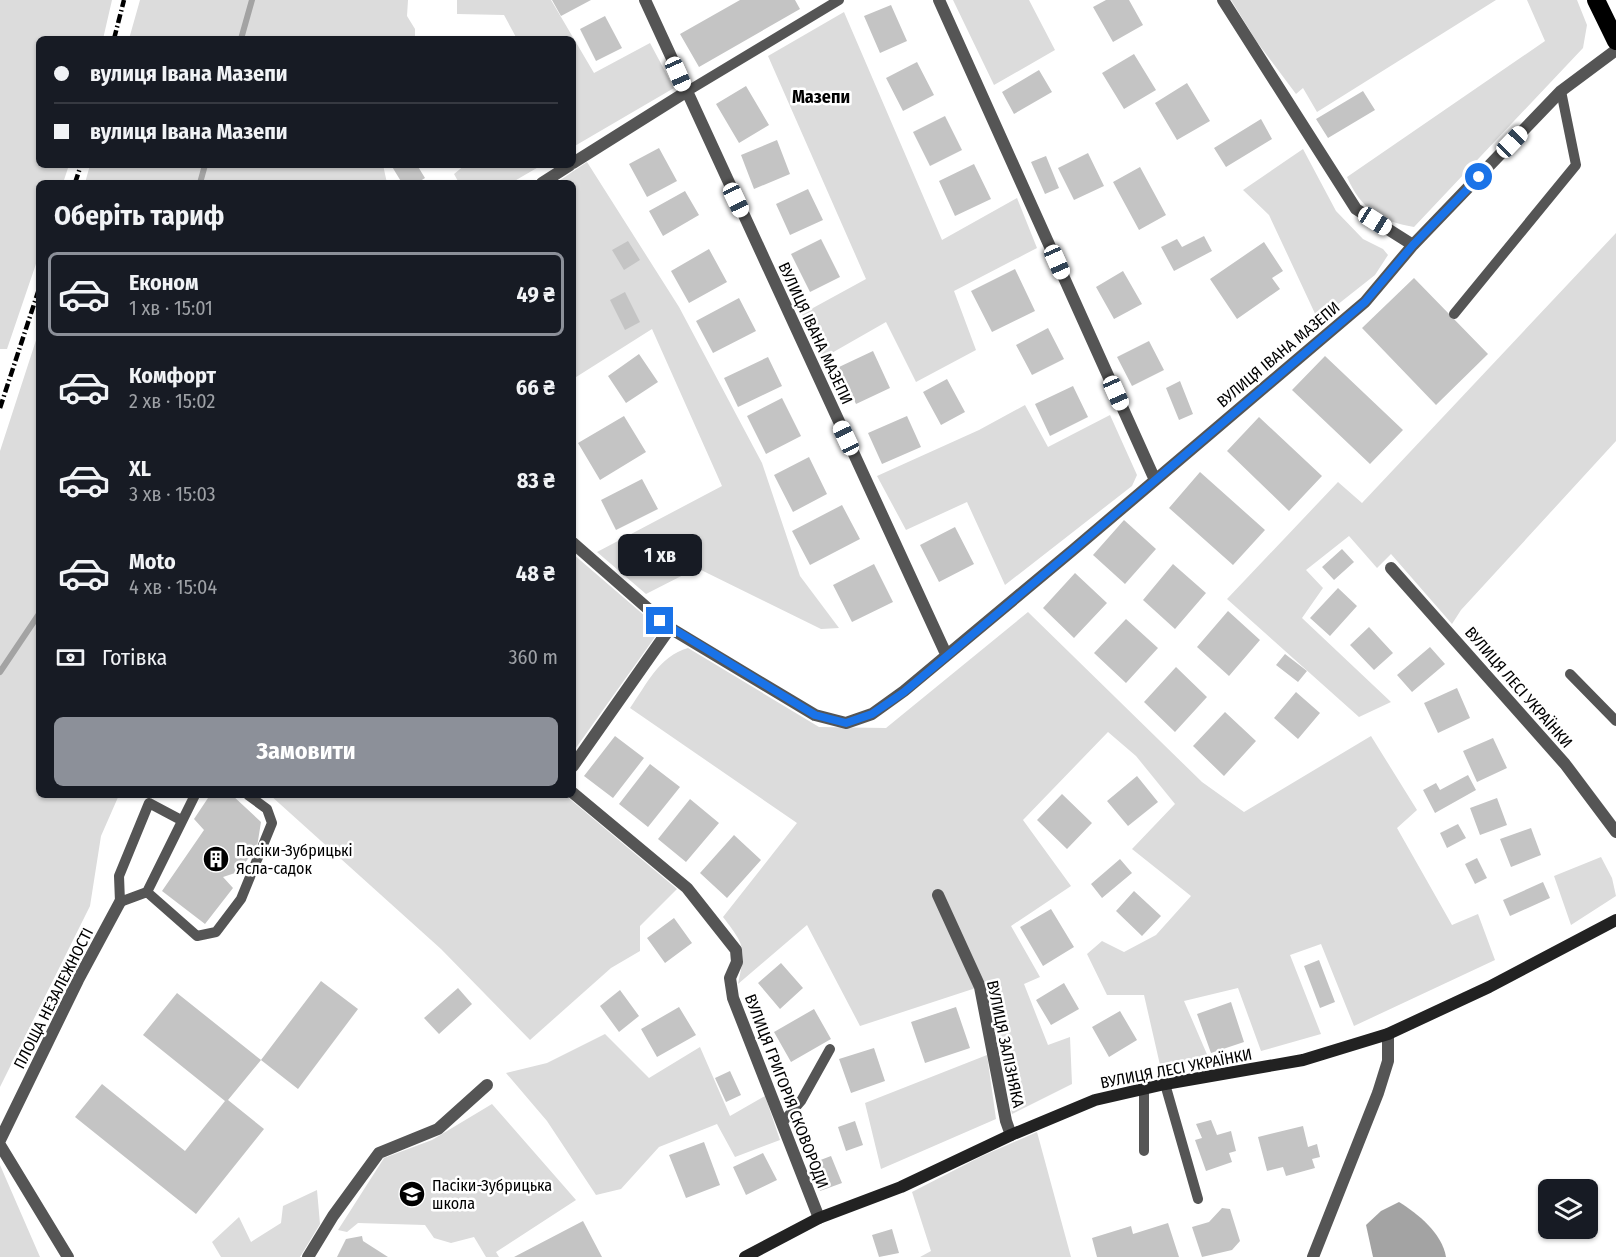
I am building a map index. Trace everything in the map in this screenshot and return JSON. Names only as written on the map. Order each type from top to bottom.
[{"type":"highway","points":[[1596,0],[1616,41]]},
{"type":"main road","name":"ВУЛИЦЯ ЛЕСІ УКРАЇНКИ","points":[[745,1257],[819,1218],[901,1187],[1011,1135],[1095,1100],[1144,1088],[1303,1060],[1388,1034],[1489,987],[1616,920]]},
{"type":"street","name":"ВУЛИЦЯ ІВАНА МАЗЕПИ","points":[[645,0],[946,654]]},
{"type":"street","points":[[939,0],[1155,480]]},
{"type":"street","points":[[1223,0],[1356,209],[1413,245]]},
{"type":"street","name":"ВУЛИЦЯ ІВАНА МАЗЕПИ","points":[[576,546],[670,628],[815,715],[846,723],[872,714],[904,692],[946,654],[1365,302],[1413,245],[1561,91],[1616,50]]},
{"type":"street","points":[[576,161],[686,92]]},
{"type":"street","points":[[547,180],[566,168]]},
{"type":"street","name":"ВУЛИЦЯ ЛЕСІ УКРАЇНКИ","points":[[1391,568],[1565,764],[1616,832]]},
{"type":"street","points":[[576,762],[670,628]]},
{"type":"street","name":"ВУЛИЦЯ ГРИГОРІЯ СКОВОРОДИ","points":[[576,796],[687,888],[736,950],[737,962],[730,978],[733,998],[819,1218]]},
{"type":"street","name":"ВУЛИЦЯ ЗАЛІЗНЯКА","points":[[938,895],[980,987],[1006,1121],[1011,1135]]},
{"type":"street","name":"ПЛОЩА НЕЗАЛЕЖНОСТІ","points":[[0,1140],[78,980],[120,902]]},
{"type":"street","points":[[1313,1257],[1378,1093],[1388,1061],[1388,1034]]},
{"type":"street","points":[[308,1257],[333,1216],[379,1153],[438,1129],[487,1085]]},
{"type":"street","points":[[0,1146],[68,1257]]},
{"type":"lane","points":[[686,92],[839,0]]},
{"type":"lane","points":[[1454,314],[1576,165],[1561,91]]},
{"type":"lane","points":[[1570,674],[1616,721]]},
{"type":"lane","points":[[181,820],[149,803],[119,876],[120,902],[147,892],[193,798]]},
{"type":"lane","points":[[147,892],[197,936],[216,932],[241,899],[272,823],[267,809],[252,798]]},
{"type":"lane","points":[[782,1124],[801,1101],[830,1049]]},
{"type":"lane","points":[[1165,1084],[1198,1199]]},
{"type":"lane","points":[[1144,1088],[1144,1151]]},
{"type":"shaded area","points":[[0,0],[112,0],[104,36],[36,36],[36,168],[68,168],[64,180],[36,180],[36,264],[7,349],[0,349]]},
{"type":"shaded area","points":[[140,0],[408,0],[407,16],[415,29],[415,36],[130,36]]},
{"type":"shaded area","points":[[457,0],[551,0],[572,36],[515,36],[504,15],[457,14]]},
{"type":"shaded area","points":[[953,0],[1029,0],[1055,50],[994,85]]},
{"type":"shaded area","points":[[1231,0],[1496,0],[1317,112],[1303,88],[1296,94],[1257,42]]},
{"type":"shaded area","points":[[1527,0],[1577,0],[1587,25],[1583,48],[1414,227],[1391,221],[1373,212],[1359,197],[1347,177],[1545,41]]},
{"type":"shaded area","points":[[844,12],[942,240],[1017,198],[1037,248],[954,291],[976,350],[916,382],[886,322],[823,358],[802,314],[866,279],[768,56]]},
{"type":"shaded area","points":[[576,42],[594,73],[650,43],[674,88],[576,145]]},
{"type":"shaded area","points":[[1303,149],[1336,211],[1363,239],[1383,249],[1388,255],[1375,275],[1318,320],[1269,215],[1243,190]]},
{"type":"shaded area","points":[[587,162],[679,307],[762,463],[800,576],[839,628],[821,629],[697,568],[646,594],[597,552],[722,486],[652,329],[576,377],[576,180],[560,180]]},
{"type":"shaded area","points":[[89,168],[384,168],[386,180],[86,180]]},
{"type":"shaded area","points":[[461,168],[537,168],[516,180],[457,180],[454,174]]},
{"type":"shaded area","points":[[1616,233],[1616,441],[1461,610],[1452,624],[1391,554],[1377,568],[1349,536],[1306,570],[1323,588],[1302,618],[1391,702],[1359,717],[1227,599],[1338,482],[1362,503]]},
{"type":"shaded area","points":[[36,340],[36,798],[118,798],[101,836],[90,906],[0,1087],[0,451]]},
{"type":"shaded area","points":[[1025,405],[1048,447],[1110,415],[1137,475],[1132,486],[1005,585],[967,502],[906,530],[877,476],[979,430]]},
{"type":"shaded area","points":[[576,557],[645,616],[653,625],[655,637],[576,748]]},
{"type":"shaded area","points":[[1028,612],[1202,782],[1244,812],[1371,736],[1417,810],[1397,828],[1452,925],[1478,914],[1495,960],[1354,1026],[1321,944],[1290,955],[1321,1034],[1261,1051],[1238,988],[1184,1001],[1209,1059],[1160,1065],[1144,995],[1107,995],[1087,954],[1102,941],[1124,952],[1156,935],[1191,896],[1132,849],[1175,804],[1136,756],[1108,732],[1023,820],[1071,886],[1011,926],[1040,977],[1024,984],[1048,1045],[1070,1037],[1072,1084],[1012,1114],[988,984],[860,1026],[807,925],[738,984],[742,948],[736,934],[723,917],[797,823],[630,708],[654,672],[669,657],[688,648],[819,727],[886,728]]},
{"type":"shaded area","points":[[273,798],[569,798],[677,889],[640,926],[640,951],[611,968],[530,1040],[441,949]]},
{"type":"shaded area","points":[[1601,857],[1612,878],[1616,896],[1571,925],[1554,876]]},
{"type":"shaded area","points":[[605,1034],[649,1078],[700,1047],[730,1116],[765,1096],[780,1140],[735,1157],[717,1124],[659,1147],[621,1189],[596,1195],[547,1121],[506,1073],[547,1063]]},
{"type":"shaded area","points":[[987,1055],[996,1119],[881,1169],[865,1103]]},
{"type":"shaded area","points":[[492,1104],[576,1200],[496,1252],[499,1257],[486,1257],[474,1237],[451,1243],[434,1238],[425,1225],[358,1223],[347,1232],[338,1230],[384,1158],[432,1140]]},
{"type":"shaded area","points":[[1037,1132],[1071,1257],[920,1257],[931,1251],[912,1192],[980,1157]]},
{"type":"shaded area","points":[[0,1165],[40,1257],[0,1257]]},
{"type":"shaded area","points":[[317,1190],[320,1224],[300,1257],[221,1257],[212,1242],[239,1217],[251,1242],[281,1223],[283,1206]]},
{"type":"shaded area","points":[[1399,1202],[1421,1218],[1434,1232],[1444,1248],[1446,1257],[1373,1257],[1366,1225],[1381,1211]]},
{"type":"building","points":[[552,0],[591,0],[561,16]]},
{"type":"building","points":[[740,0],[795,0],[800,9],[699,67],[680,34]]},
{"type":"building","points":[[1106,0],[1129,0],[1143,25],[1113,42],[1093,7]]},
{"type":"building","points":[[891,5],[907,41],[880,53],[864,16]]},
{"type":"building","points":[[605,16],[622,48],[596,61],[580,29]]},
{"type":"building","points":[[1134,54],[1156,90],[1124,109],[1102,73]]},
{"type":"building","points":[[917,62],[934,95],[903,111],[886,78]]},
{"type":"building","points":[[1039,70],[1052,92],[1014,114],[1002,92]]},
{"type":"building","points":[[1187,83],[1210,121],[1177,140],[1155,103]]},
{"type":"building","points":[[746,86],[769,125],[739,143],[716,104]]},
{"type":"building","points":[[1363,91],[1375,110],[1328,138],[1316,119]]},
{"type":"building","points":[[945,116],[962,150],[930,166],[913,132]]},
{"type":"building","points":[[1261,119],[1272,139],[1226,167],[1214,148]]},
{"type":"building","points":[[777,140],[790,174],[754,189],[741,155]]},
{"type":"building","points":[[659,148],[677,181],[647,197],[629,164]]},
{"type":"building","points":[[1088,153],[1104,186],[1074,200],[1058,168]]},
{"type":"building","points":[[1046,156],[1059,188],[1045,194],[1031,162]]},
{"type":"building","points":[[974,164],[991,199],[955,216],[939,181]]},
{"type":"building","points":[[1140,167],[1166,215],[1139,230],[1113,182]]},
{"type":"building","points":[[393,168],[419,168],[425,178],[422,180],[400,180]]},
{"type":"building","points":[[808,189],[823,220],[790,235],[776,204]]},
{"type":"building","points":[[685,191],[699,215],[663,236],[649,211]]},
{"type":"building","points":[[1204,236],[1212,251],[1174,271],[1161,247],[1177,239],[1182,247]]},
{"type":"building","points":[[821,239],[840,277],[810,292],[791,254]]},
{"type":"building","points":[[628,241],[640,260],[624,270],[612,250]]},
{"type":"building","points":[[1264,242],[1283,271],[1272,278],[1280,289],[1237,319],[1210,279]]},
{"type":"building","points":[[709,249],[727,282],[689,303],[671,271]]},
{"type":"building","points":[[1015,269],[1035,311],[992,332],[971,291]]},
{"type":"building","points":[[1123,271],[1142,304],[1114,319],[1096,287]]},
{"type":"building","points":[[1414,278],[1488,354],[1436,405],[1362,328]]},
{"type":"building","points":[[625,292],[640,322],[625,330],[610,300]]},
{"type":"building","points":[[739,298],[756,331],[713,353],[696,321]]},
{"type":"building","points":[[1048,328],[1064,359],[1032,375],[1016,345]]},
{"type":"building","points":[[1149,341],[1164,370],[1132,386],[1117,357]]},
{"type":"building","points":[[873,351],[890,388],[856,404],[839,367]]},
{"type":"building","points":[[639,354],[658,382],[626,403],[608,376]]},
{"type":"building","points":[[1325,356],[1403,430],[1370,464],[1292,390]]},
{"type":"building","points":[[768,357],[782,386],[738,407],[724,378]]},
{"type":"building","points":[[947,379],[965,412],[941,425],[923,392]]},
{"type":"building","points":[[1180,381],[1193,414],[1179,420],[1166,388]]},
{"type":"building","points":[[1073,386],[1088,417],[1050,436],[1035,404]]},
{"type":"building","points":[[782,398],[801,436],[766,454],[747,416]]},
{"type":"building","points":[[624,416],[646,452],[600,480],[578,443]]},
{"type":"building","points":[[907,416],[921,447],[882,464],[868,433]]},
{"type":"building","points":[[1259,417],[1322,476],[1289,511],[1227,451]]},
{"type":"building","points":[[809,457],[827,494],[793,512],[774,475]]},
{"type":"building","points":[[1200,472],[1265,530],[1233,565],[1169,508]]},
{"type":"building","points":[[642,479],[658,509],[616,530],[601,500]]},
{"type":"building","points":[[842,505],[860,539],[810,565],[792,531]]},
{"type":"building","points":[[1124,520],[1156,549],[1125,584],[1093,555]]},
{"type":"building","points":[[955,527],[974,564],[939,582],[920,545]]},
{"type":"building","points":[[1342,549],[1354,562],[1334,580],[1322,567]]},
{"type":"building","points":[[874,564],[893,602],[852,622],[833,585]]},
{"type":"building","points":[[1173,564],[1206,593],[1175,629],[1143,600]]},
{"type":"building","points":[[1075,573],[1107,603],[1074,638],[1043,608]]},
{"type":"building","points":[[1338,588],[1357,606],[1330,636],[1310,618]]},
{"type":"building","points":[[1228,611],[1260,640],[1229,676],[1197,647]]},
{"type":"building","points":[[1126,619],[1158,648],[1126,683],[1094,653]]},
{"type":"building","points":[[1369,627],[1393,653],[1374,670],[1350,645]]},
{"type":"building","points":[[1430,647],[1445,664],[1412,692],[1397,675]]},
{"type":"building","points":[[1285,654],[1307,671],[1298,682],[1276,665]]},
{"type":"building","points":[[1176,667],[1207,697],[1175,732],[1144,702]]},
{"type":"building","points":[[1457,688],[1470,718],[1438,733],[1424,703]]},
{"type":"building","points":[[1296,692],[1320,713],[1298,739],[1274,718]]},
{"type":"building","points":[[1225,712],[1256,741],[1224,776],[1193,746]]},
{"type":"building","points":[[615,736],[644,758],[613,798],[584,776]]},
{"type":"building","points":[[1493,738],[1507,768],[1477,782],[1463,751]]},
{"type":"building","points":[[650,764],[680,787],[648,827],[619,804]]},
{"type":"building","points":[[1468,775],[1476,790],[1435,813],[1423,790],[1436,783],[1440,790]]},
{"type":"building","points":[[1137,776],[1158,802],[1128,826],[1107,801]]},
{"type":"building","points":[[1062,794],[1092,823],[1067,849],[1037,820]]},
{"type":"building","name":"Пасіки-Зубрицькі Ясла-садок","points":[[208,798],[235,798],[261,822],[257,847],[238,872],[223,877],[233,888],[205,924],[162,891],[204,830],[194,819]]},
{"type":"building","points":[[1497,798],[1507,825],[1480,835],[1470,808]]},
{"type":"building","points":[[690,799],[719,823],[686,862],[658,839]]},
{"type":"building","points":[[1458,824],[1466,838],[1447,848],[1440,833]]},
{"type":"building","points":[[1531,828],[1541,855],[1511,867],[1500,839]]},
{"type":"building","points":[[734,835],[761,860],[727,898],[700,873]]},
{"type":"building","points":[[1477,858],[1487,878],[1475,884],[1465,864]]},
{"type":"building","points":[[1120,859],[1132,873],[1102,898],[1091,884]]},
{"type":"building","points":[[1543,882],[1550,898],[1510,916],[1503,900]]},
{"type":"building","points":[[1134,891],[1161,916],[1142,936],[1116,911]]},
{"type":"building","points":[[1051,909],[1074,947],[1043,966],[1020,927]]},
{"type":"building","points":[[674,918],[692,943],[665,963],[647,938]]},
{"type":"building","points":[[1319,960],[1335,1002],[1320,1008],[1304,966]]},
{"type":"building","points":[[781,963],[803,988],[780,1009],[758,983]]},
{"type":"building","points":[[321,981],[358,1009],[298,1089],[261,1060]]},
{"type":"building","points":[[1064,983],[1079,1009],[1051,1025],[1036,1000]]},
{"type":"building","points":[[458,988],[472,1004],[439,1034],[424,1018]]},
{"type":"building","points":[[620,990],[639,1016],[619,1032],[600,1006]]},
{"type":"building","points":[[177,993],[261,1060],[228,1100],[264,1129],[196,1214],[75,1117],[102,1084],[185,1151],[225,1101],[143,1035]]},
{"type":"building","points":[[1231,1002],[1244,1042],[1211,1053],[1197,1014]]},
{"type":"building","points":[[679,1007],[696,1035],[657,1057],[641,1029]]},
{"type":"building","points":[[956,1007],[970,1048],[925,1063],[911,1022]]},
{"type":"building","points":[[814,1009],[831,1039],[791,1062],[774,1032]]},
{"type":"building","points":[[1120,1011],[1137,1040],[1109,1057],[1092,1027]]},
{"type":"building","points":[[874,1048],[885,1081],[851,1093],[839,1059]]},
{"type":"building","points":[[730,1071],[741,1095],[726,1102],[715,1078]]},
{"type":"building","points":[[1211,1120],[1217,1135],[1231,1131],[1236,1151],[1229,1153],[1232,1162],[1206,1171],[1195,1140],[1202,1138],[1196,1124]]},
{"type":"building","points":[[855,1121],[863,1145],[846,1151],[838,1127]]},
{"type":"building","points":[[1303,1126],[1308,1147],[1317,1144],[1320,1157],[1312,1159],[1315,1168],[1286,1176],[1283,1167],[1267,1171],[1258,1137]]},
{"type":"building","points":[[704,1142],[720,1185],[686,1198],[669,1155]]},
{"type":"building","points":[[763,1153],[777,1180],[746,1195],[733,1167]]},
{"type":"building","points":[[831,1156],[842,1183],[820,1191],[810,1164]]},
{"type":"building","points":[[1222,1208],[1230,1209],[1240,1241],[1232,1250],[1202,1257],[1192,1227],[1209,1222]]},
{"type":"building","points":[[583,1221],[602,1257],[514,1257]]},
{"type":"building","points":[[1168,1223],[1179,1257],[1097,1257],[1092,1238],[1131,1226],[1133,1234]]},
{"type":"building","points":[[892,1229],[899,1253],[879,1257],[872,1235]]},
{"type":"building","points":[[362,1236],[363,1241],[388,1257],[337,1257],[346,1239]]},
{"type":"waterway","points":[[242,36],[252,0]]},
{"type":"waterway","points":[[201,180],[204,168]]},
{"type":"waterway","points":[[0,672],[36,618]]},
{"type":"railway","points":[[115,36],[124,0]]},
{"type":"railway","points":[[76,180],[80,168]]},
{"type":"railway","points":[[0,408],[36,298]]},
{"type":"place","name":"Пасіки-Зубрицькі Ясла-садок","points":[[216,859]]},
{"type":"place","name":"Пасіки-Зубрицька школа","points":[[412,1194]]},
{"type":"district","name":"Мазепи","points":[[821,97]]},
{"type":"route","points":[[660,621],[815,715],[846,723],[872,714],[904,692],[946,654],[1073,550],[1365,302],[1413,245],[1479,177]]}]
